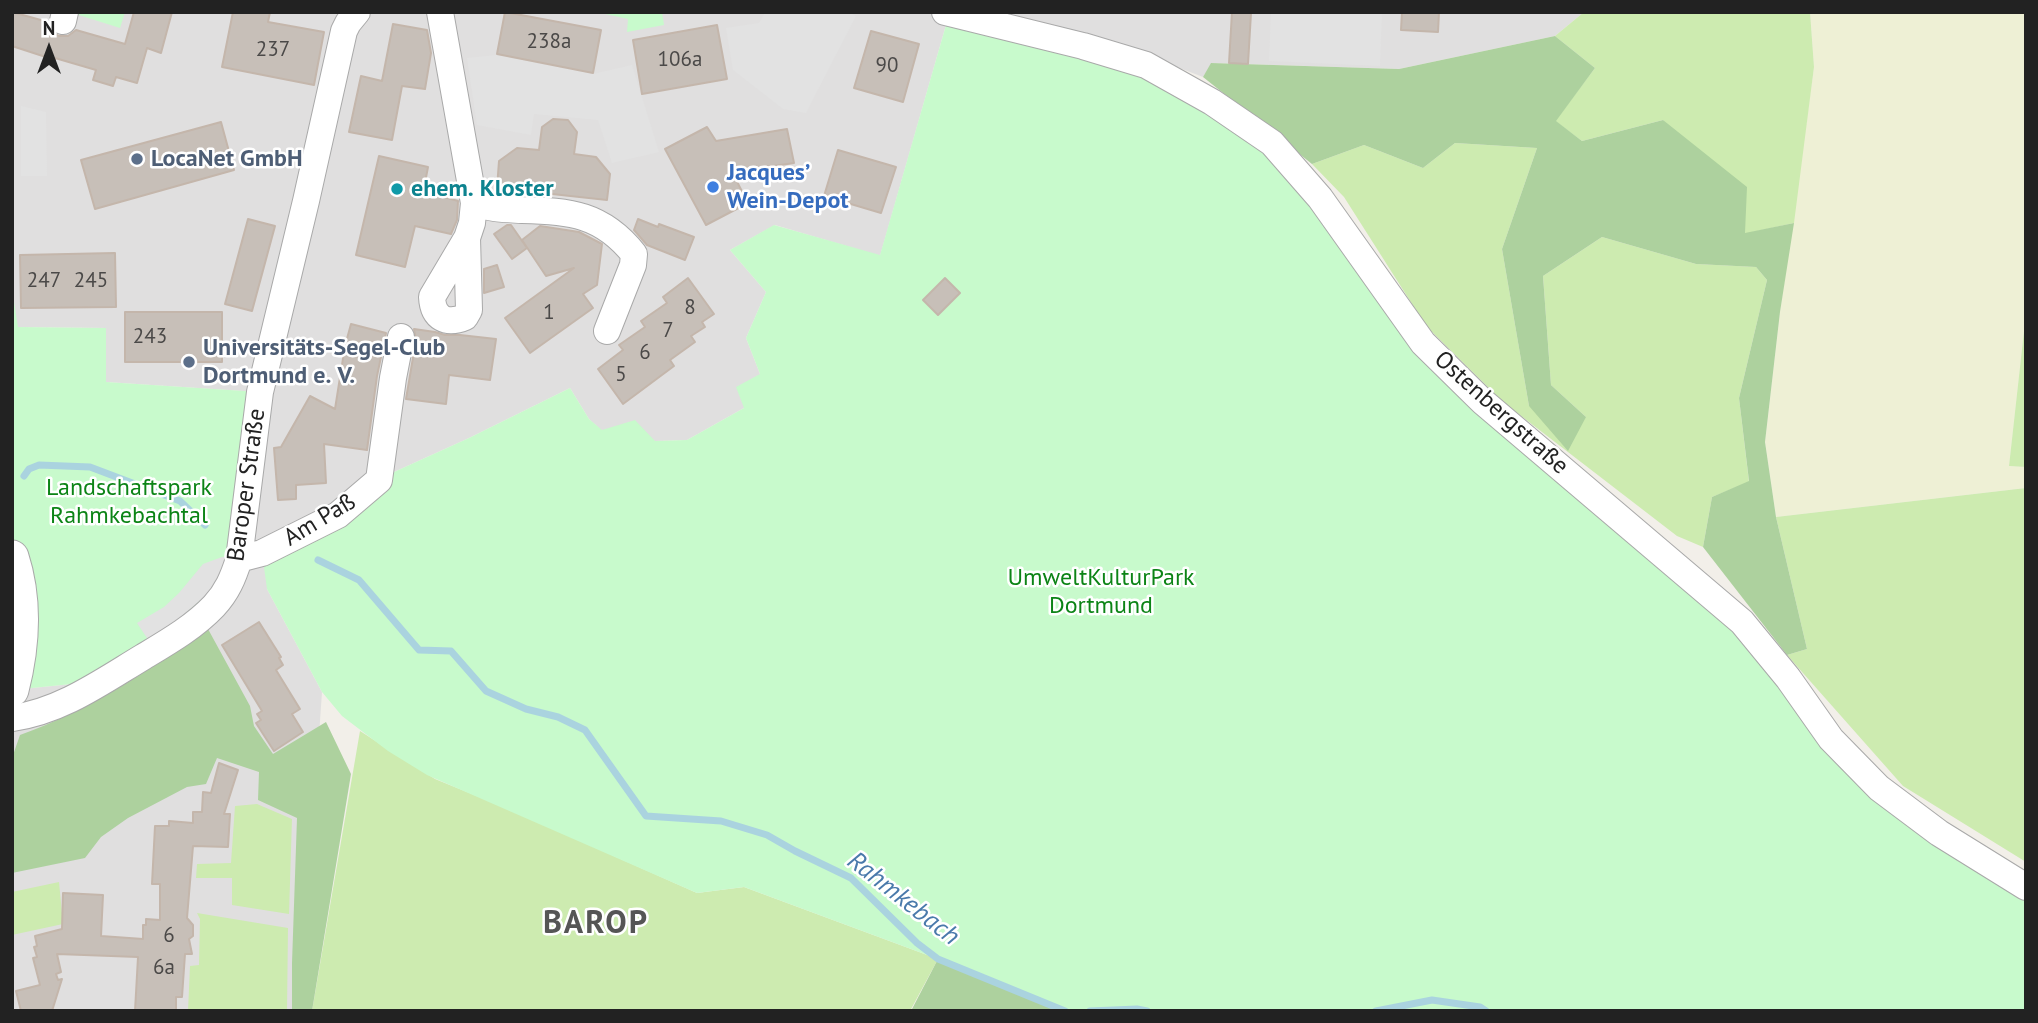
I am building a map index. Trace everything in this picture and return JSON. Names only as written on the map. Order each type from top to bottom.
[{"type":"street","name":"Baroper Straße","points":[[12,718],[27,716],[92,688],[181,634],[213,607],[232,583],[239,559],[260,392],[344,31],[357,12]]},
{"type":"street","points":[[440,12],[474,203],[467,238]]},
{"type":"street","name":"Ostenbergstraße","points":[[945,12],[1083,46],[1146,65],[1212,102],[1272,143],[1320,198],[1423,343],[1482,401],[1742,622],[1788,678],[1832,739],[1879,788],[1939,834],[2026,887]]},
{"type":"street","points":[[474,203],[488,208],[562,211],[585,217],[624,242],[634,254],[633,265],[607,331]]},
{"type":"street","name":"Am Paß","points":[[239,559],[262,553],[338,515],[379,480],[401,337]]},
{"type":"street","points":[[12,557],[22,617],[20,652],[12,690]]},
{"type":"shaded area","points":[[12,12],[974,12],[946,25],[880,256],[775,225],[730,250],[766,292],[746,338],[760,374],[744,408],[687,440],[655,441],[602,431],[589,419],[570,388],[394,472],[267,589],[322,692],[300,1011],[12,1011],[12,690],[82,683],[259,392],[106,382],[106,328],[17,327],[12,289]]},
{"type":"shaded area","points":[[765,12],[848,12],[856,16],[806,113],[783,109],[733,70],[726,28],[759,23]]},
{"type":"shaded area","points":[[975,12],[1584,12],[1555,36],[1399,69],[1212,63],[1203,77],[1148,56]]},
{"type":"shaded area","points":[[1271,12],[1382,12],[1380,66],[1269,61]]},
{"type":"shaded area","points":[[497,55],[593,74],[632,65],[659,152],[612,163],[598,120],[534,114],[531,135],[477,125],[467,58]]},
{"type":"shaded area","points":[[21,106],[46,112],[47,176],[21,176]]},
{"type":"shaded area","points":[[230,557],[212,590],[149,641],[137,623],[164,607],[203,564]]},
{"type":"green space","points":[[69,12],[125,12],[120,28]]},
{"type":"green space","points":[[596,12],[662,12],[664,25],[627,32],[628,19]]},
{"type":"green space","points":[[1584,12],[1810,12],[1814,67],[1794,223],[1744,234],[1663,120],[1582,141],[1555,121],[1595,68],[1555,36]]},
{"type":"green space","points":[[1810,12],[2026,12],[2026,313],[2009,466],[2026,467],[2026,488],[1776,517],[1765,442],[1814,67]]},
{"type":"green space","name":"UmweltKulturPark Dortmund","points":[[946,25],[1147,76],[1263,148],[1313,200],[1378,294],[1737,627],[1953,852],[2026,901],[2026,1011],[1065,1011],[938,959],[744,887],[697,893],[427,775],[388,751],[342,716],[322,692],[267,589],[262,553],[346,510],[394,472],[570,388],[589,419],[602,430],[635,420],[655,441],[687,440],[744,408],[736,387],[760,374],[746,338],[766,292],[730,250],[774,225],[880,255]]},
{"type":"green space","points":[[1555,36],[1595,68],[1556,121],[1582,141],[1663,120],[1747,187],[1745,233],[1794,223],[1780,312],[1765,442],[1776,517],[1807,649],[1787,655],[1703,547],[1712,497],[1749,481],[1739,398],[1767,280],[1756,267],[1696,264],[1602,237],[1543,276],[1551,385],[1586,417],[1568,451],[1529,406],[1502,249],[1537,148],[1455,143],[1423,168],[1364,145],[1312,164],[1203,77],[1211,63],[1399,69]]},
{"type":"green space","points":[[1455,143],[1537,148],[1502,249],[1529,406],[1586,417],[1551,385],[1543,276],[1602,237],[1696,264],[1756,267],[1767,280],[1739,398],[1749,482],[1712,497],[1703,547],[1677,536],[1503,402],[1426,326],[1344,197],[1312,164],[1364,145],[1423,168]]},
{"type":"green space","name":"Landschaftspark Rahmkebachtal","points":[[12,289],[18,327],[106,328],[106,382],[260,392],[232,583],[155,643],[82,683],[12,690]]},
{"type":"green space","points":[[2026,313],[2026,467],[2009,466]]},
{"type":"green space","points":[[2026,488],[2026,862],[1903,786],[1787,655],[1807,649],[1776,517]]},
{"type":"green space","points":[[208,629],[250,706],[254,726],[273,754],[326,722],[351,774],[312,1011],[292,1011],[297,818],[258,800],[259,772],[217,758],[206,784],[187,787],[128,818],[101,837],[85,858],[12,873],[12,758],[20,735],[94,702]]},
{"type":"green space","points":[[360,731],[435,779],[697,893],[744,887],[938,959],[910,1011],[312,1011]]},
{"type":"green space","points":[[257,804],[292,819],[289,914],[232,905],[232,878],[196,878],[197,864],[231,863],[235,806]]},
{"type":"green space","points":[[59,882],[63,924],[12,935],[12,892]]},
{"type":"green space","points":[[197,913],[288,928],[287,1011],[188,1011],[190,966],[199,965],[200,919]]},
{"type":"green space","points":[[938,959],[1065,1011],[911,1011]]},
{"type":"building","points":[[12,12],[48,22],[52,32],[59,36],[68,36],[76,30],[125,44],[134,12],[172,12],[161,53],[147,48],[137,83],[116,77],[113,86],[93,80],[96,70],[12,46]]},
{"type":"building","points":[[233,12],[270,12],[268,22],[324,32],[314,85],[222,67]]},
{"type":"building","points":[[505,12],[601,30],[593,73],[497,54]]},
{"type":"building","points":[[1232,12],[1251,13],[1248,64],[1229,63]]},
{"type":"building","points":[[1402,12],[1439,12],[1438,32],[1401,30]]},
{"type":"building","points":[[393,24],[427,30],[431,53],[425,89],[402,86],[392,140],[349,132],[361,76],[382,81]]},
{"type":"building","points":[[717,25],[727,79],[642,94],[633,40]]},
{"type":"building","points":[[871,31],[919,44],[903,102],[854,88]]},
{"type":"building","points":[[553,119],[568,120],[577,132],[574,154],[596,157],[610,174],[607,200],[497,188],[499,161],[517,148],[539,150],[542,127]]},
{"type":"building","points":[[221,122],[234,170],[95,209],[81,160]]},
{"type":"building","name":"Jacques’ Wein-Depot","points":[[707,127],[716,141],[787,129],[794,163],[732,172],[748,203],[706,225],[665,149]]},
{"type":"building","points":[[838,150],[896,167],[881,213],[824,196]]},
{"type":"building","points":[[379,156],[428,167],[424,188],[428,188],[427,192],[458,201],[457,220],[451,234],[415,226],[405,267],[356,255]]},
{"type":"building","points":[[248,219],[275,226],[252,311],[225,304]]},
{"type":"building","points":[[638,219],[694,237],[685,260],[647,245],[634,230]]},
{"type":"building","points":[[511,225],[527,248],[512,259],[494,234]]},
{"type":"building","points":[[540,226],[579,232],[602,244],[597,285],[583,294],[593,308],[530,353],[505,318],[574,268],[546,276],[522,240]]},
{"type":"building","points":[[115,253],[116,307],[21,308],[20,255]]},
{"type":"building","points":[[497,265],[504,287],[484,293],[484,269]]},
{"type":"building","points":[[688,278],[714,314],[702,322],[705,327],[691,336],[695,342],[670,360],[674,366],[623,404],[598,369],[623,350],[619,345],[645,327],[641,321],[667,303],[663,297]]},
{"type":"building","points":[[945,278],[960,293],[938,315],[923,300]]},
{"type":"building","points":[[125,312],[222,312],[222,362],[125,362]]},
{"type":"building","points":[[351,324],[386,333],[367,450],[324,444],[326,483],[296,485],[296,499],[278,500],[274,448],[281,447],[310,396],[335,409]]},
{"type":"building","points":[[414,329],[445,335],[496,339],[490,380],[449,375],[446,404],[406,399],[416,340]]},
{"type":"building","points":[[259,622],[281,657],[279,658],[283,665],[276,670],[300,709],[292,714],[303,732],[274,751],[256,723],[261,720],[257,714],[262,711],[222,645]]},
{"type":"building","points":[[219,763],[238,770],[224,814],[230,814],[228,847],[193,846],[187,918],[193,925],[193,936],[189,939],[192,954],[185,954],[182,997],[176,997],[176,1011],[135,1011],[138,957],[57,954],[61,972],[56,974],[58,980],[62,979],[52,1011],[21,1011],[16,991],[40,985],[33,958],[37,957],[35,936],[62,929],[63,893],[103,895],[101,936],[143,939],[146,919],[160,920],[160,884],[152,884],[155,826],[169,826],[169,821],[193,823],[193,812],[202,812],[203,792],[211,793]]},
{"type":"waterway","name":"Rahmkebach","points":[[24,476],[29,469],[39,465],[90,467],[180,501],[205,525]]},
{"type":"waterway","name":"Rahmkebach","points":[[318,560],[359,580],[419,650],[451,651],[486,691],[526,709],[558,717],[585,730],[646,816],[721,821],[767,835],[851,878],[917,943],[938,959],[1065,1011]]},
{"type":"waterway","name":"Rahmkebach","points":[[1376,1011],[1432,1000],[1480,1007],[1486,1011]]},
{"type":"waterway","name":"Rahmkebach","points":[[1090,1011],[1147,1011]]},
{"type":"place","name":"LocaNet GmbH","points":[[137,159]]},
{"type":"place","name":"Jacques’ Wein-Depot","points":[[713,187]]},
{"type":"place","name":"ehem. Kloster","points":[[397,189]]},
{"type":"place","name":"Universitäts-Segel-Club Dortmund e. V.","points":[[189,362]]},
{"type":"district","name":"BAROP","points":[[596,924]]}]
